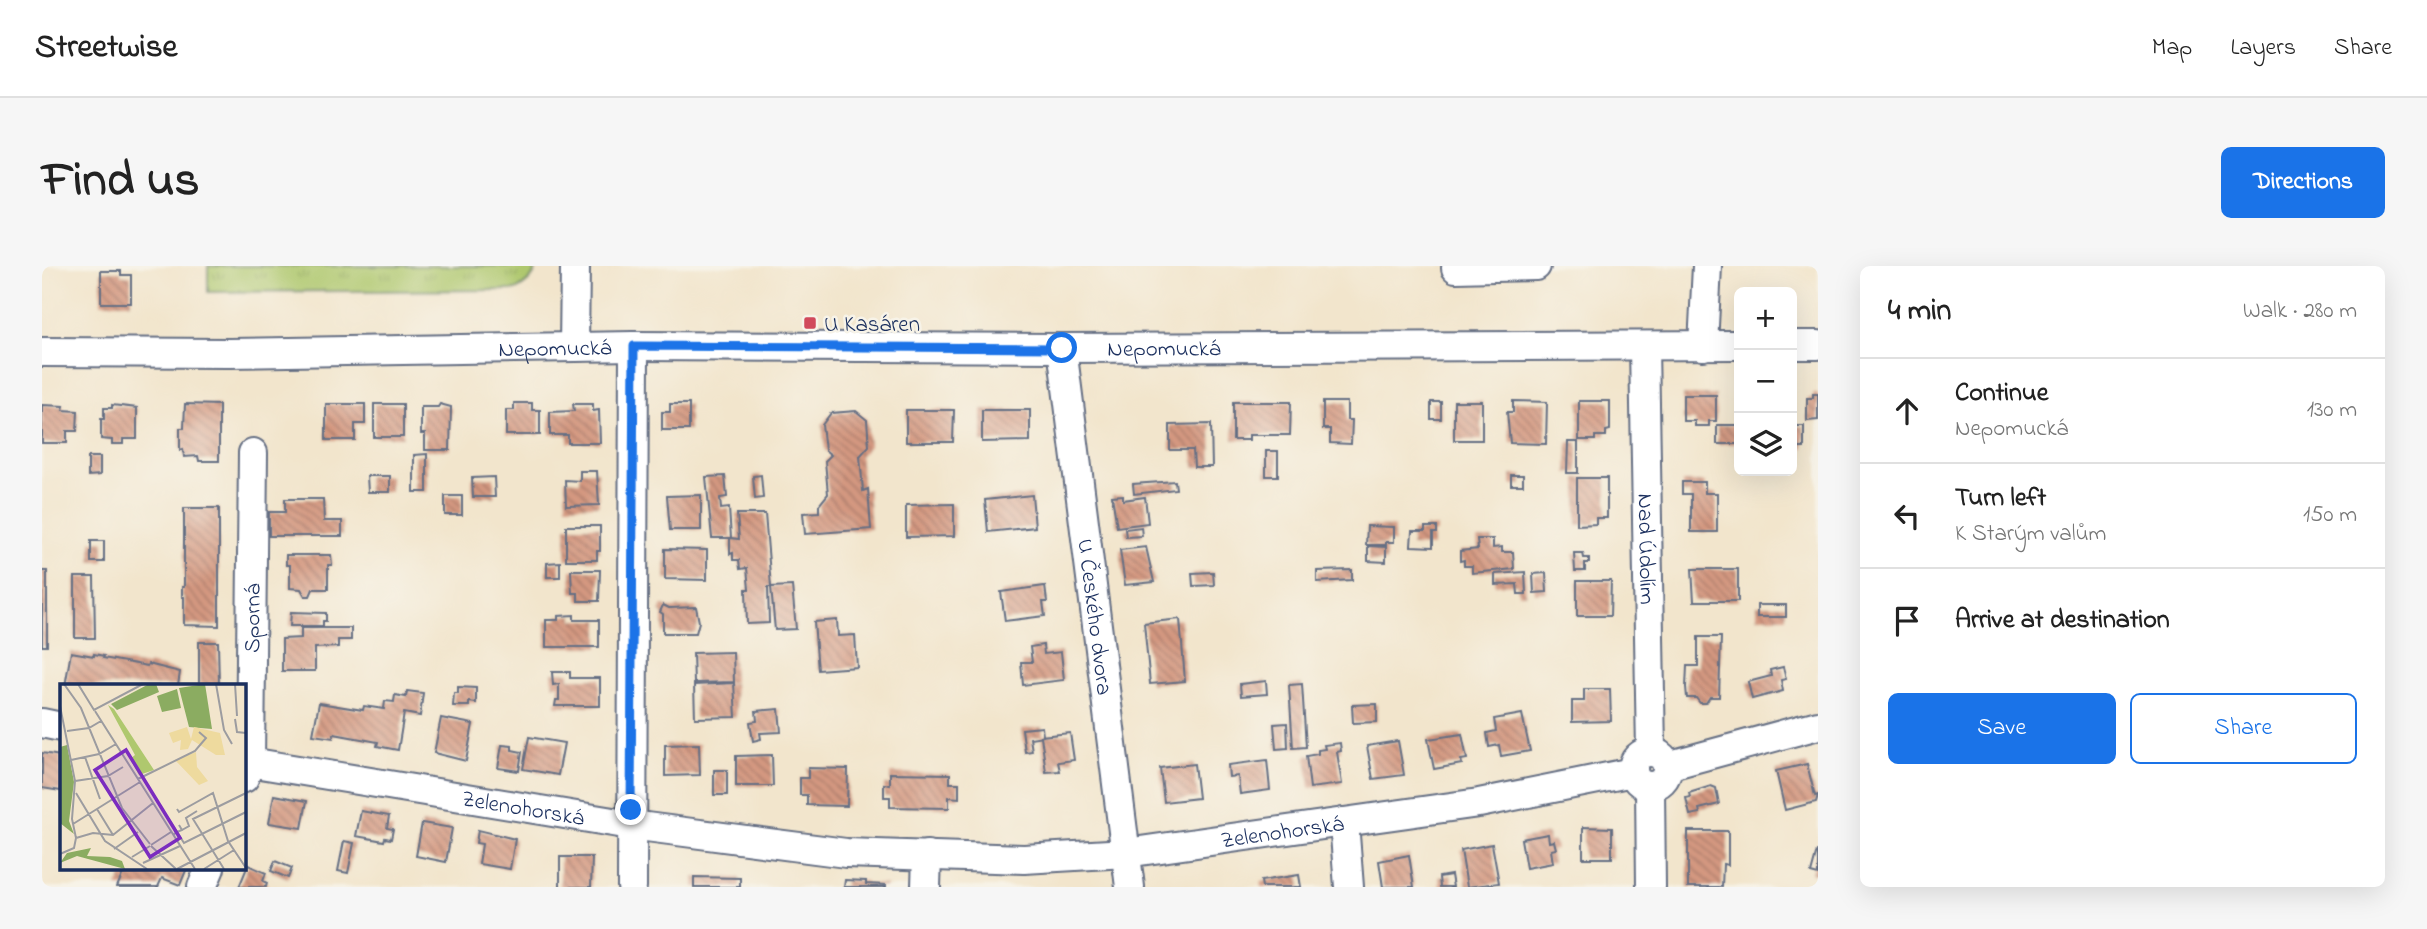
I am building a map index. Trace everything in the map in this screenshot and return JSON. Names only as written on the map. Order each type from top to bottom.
[{"type":"street","points":[[574,347],[575,266]]},
{"type":"street","points":[[1462,267],[1536,266]]},
{"type":"street","points":[[1703,346],[1707,266]]},
{"type":"street","name":"Nepomucká","points":[[42,352],[229,353],[634,346],[1062,348],[1734,345]]},
{"type":"street","points":[[1797,345],[1818,345]]},
{"type":"street","points":[[632,887],[634,346]]},
{"type":"street","name":"Nad Údolím","points":[[1644,346],[1651,887]]},
{"type":"street","name":"U Českého dvora","points":[[1062,348],[1130,887]]},
{"type":"street","name":"Sporná","points":[[246,768],[253,453]]},
{"type":"street","points":[[42,723],[60,727]]},
{"type":"street","name":"Zelenohorská","points":[[246,768],[631,825],[846,853],[1024,859],[1126,853],[1479,803],[1650,769],[1818,725]]},
{"type":"street","points":[[1344,822],[1349,887]]},
{"type":"street","points":[[926,887],[927,855]]},
{"type":"street","points":[[202,887],[209,870]]},
{"type":"green space","points":[[208,266],[537,266],[529,280],[516,290],[208,292]]},
{"type":"building","points":[[101,271],[121,271],[121,275],[131,275],[131,303],[101,303]]},
{"type":"building","points":[[1813,394],[1818,394],[1818,420],[1807,421],[1807,398],[1813,398]]},
{"type":"building","points":[[1683,395],[1716,395],[1716,421],[1709,421],[1709,426],[1695,426],[1695,421],[1683,421]]},
{"type":"building","points":[[1454,401],[1482,401],[1482,440],[1454,440]]},
{"type":"building","points":[[1513,401],[1547,402],[1546,444],[1510,443],[1507,412],[1513,412]]},
{"type":"building","points":[[1579,401],[1610,401],[1610,430],[1606,431],[1606,436],[1595,436],[1595,440],[1579,440]]},
{"type":"building","points":[[1233,402],[1291,402],[1290,435],[1249,435],[1249,440],[1233,440]]},
{"type":"building","points":[[1323,402],[1347,402],[1347,420],[1352,420],[1351,444],[1330,443],[1330,429],[1323,429]]},
{"type":"building","points":[[1431,402],[1441,402],[1441,419],[1431,419]]},
{"type":"building","points":[[514,403],[532,403],[532,410],[540,410],[540,435],[506,435],[506,410],[514,410]]},
{"type":"building","points":[[185,404],[219,405],[219,461],[199,461],[198,456],[184,457],[183,449],[180,450],[180,428],[184,428]]},
{"type":"building","points":[[326,404],[365,404],[365,424],[355,424],[355,440],[326,440]]},
{"type":"building","points":[[374,404],[403,404],[403,437],[374,437]]},
{"type":"building","points":[[440,404],[451,407],[450,450],[425,450],[425,434],[421,434],[421,407],[438,407]]},
{"type":"building","points":[[573,404],[593,404],[593,411],[599,410],[600,443],[568,443],[568,435],[550,435],[550,412],[574,411]]},
{"type":"building","points":[[670,404],[689,404],[689,430],[662,430],[662,412],[670,412]]},
{"type":"building","points":[[42,405],[64,406],[63,410],[78,411],[77,431],[67,431],[67,443],[42,443]]},
{"type":"building","points":[[112,405],[137,408],[137,439],[123,439],[123,444],[112,444],[112,440],[101,439],[104,408],[112,408]]},
{"type":"building","points":[[906,410],[954,410],[953,442],[906,442]]},
{"type":"building","points":[[982,410],[1030,410],[1030,441],[982,442]]},
{"type":"building","points":[[856,411],[867,420],[869,446],[860,456],[863,491],[868,489],[871,529],[805,534],[803,513],[819,512],[819,505],[828,494],[825,461],[831,455],[825,450],[822,425],[831,413]]},
{"type":"building","points":[[1211,424],[1212,467],[1194,467],[1193,450],[1170,450],[1170,425]]},
{"type":"building","points":[[1717,425],[1734,425],[1734,444],[1717,444]]},
{"type":"building","points":[[1797,426],[1804,426],[1804,448],[1797,448]]},
{"type":"building","points":[[1568,442],[1578,442],[1578,473],[1567,473]]},
{"type":"building","points":[[1266,451],[1278,451],[1278,476],[1266,476]]},
{"type":"building","points":[[427,454],[427,492],[414,492],[414,455]]},
{"type":"building","points":[[88,457],[100,457],[100,475],[88,476]]},
{"type":"building","points":[[580,471],[597,471],[599,505],[566,506],[565,480],[580,481]]},
{"type":"building","points":[[761,475],[763,498],[755,499],[753,476]]},
{"type":"building","points":[[1511,475],[1523,475],[1523,485],[1511,485]]},
{"type":"building","points":[[367,476],[390,476],[390,492],[368,492]]},
{"type":"building","points":[[725,476],[727,497],[720,498],[721,509],[729,508],[731,538],[739,539],[737,514],[765,514],[771,587],[768,587],[769,623],[747,624],[747,568],[740,569],[739,560],[733,560],[733,553],[730,554],[730,538],[712,538],[706,477]]},
{"type":"building","points":[[494,477],[495,497],[473,497],[472,478]]},
{"type":"building","points":[[1577,478],[1607,478],[1607,518],[1596,518],[1596,524],[1577,525]]},
{"type":"building","points":[[1175,481],[1176,489],[1134,494],[1133,484]]},
{"type":"building","points":[[1682,482],[1705,482],[1705,493],[1717,493],[1717,532],[1691,532],[1691,494],[1682,494]]},
{"type":"building","points":[[701,495],[701,530],[670,530],[667,496]]},
{"type":"building","points":[[1032,495],[1035,527],[988,532],[985,500]]},
{"type":"building","points":[[1123,495],[1123,500],[1145,497],[1148,523],[1117,527],[1112,496]]},
{"type":"building","points":[[445,496],[462,496],[462,515],[445,515]]},
{"type":"building","points":[[285,499],[323,499],[324,521],[342,521],[342,536],[269,536],[269,512],[285,512]]},
{"type":"building","points":[[954,504],[954,536],[906,537],[906,505]]},
{"type":"building","points":[[184,508],[219,508],[219,626],[184,625]]},
{"type":"building","points":[[566,526],[600,526],[600,551],[597,551],[597,560],[566,560]]},
{"type":"building","points":[[1367,526],[1394,527],[1394,542],[1386,542],[1386,545],[1366,545]]},
{"type":"building","points":[[1141,527],[1142,536],[1126,537],[1125,529]]},
{"type":"building","points":[[1425,527],[1437,527],[1437,533],[1433,533],[1433,547],[1411,546],[1412,531],[1425,531]]},
{"type":"building","points":[[1477,539],[1493,539],[1493,548],[1502,547],[1502,552],[1513,552],[1514,569],[1472,573],[1472,566],[1464,566],[1464,560],[1460,561],[1460,551],[1478,549]]},
{"type":"building","points":[[91,541],[104,541],[104,562],[91,562]]},
{"type":"building","points":[[1368,546],[1386,547],[1386,562],[1368,561]]},
{"type":"building","points":[[1146,547],[1154,582],[1125,585],[1120,550]]},
{"type":"building","points":[[665,549],[707,550],[707,580],[665,579]]},
{"type":"building","points":[[1574,553],[1583,553],[1584,558],[1589,558],[1589,563],[1585,563],[1585,571],[1575,571]]},
{"type":"building","points":[[286,555],[331,555],[332,565],[328,565],[328,589],[313,589],[310,596],[305,596],[301,589],[290,588],[290,565],[286,565]]},
{"type":"building","points":[[560,562],[560,577],[547,577],[547,563]]},
{"type":"building","points":[[1692,569],[1738,569],[1738,601],[1694,601]]},
{"type":"building","points":[[571,570],[600,570],[599,601],[578,601],[578,593],[572,593]]},
{"type":"building","points":[[1352,570],[1352,580],[1317,582],[1317,571]]},
{"type":"building","points":[[42,571],[47,571],[47,646],[42,646]]},
{"type":"building","points":[[1213,572],[1214,585],[1193,586],[1192,573]]},
{"type":"building","points":[[1525,572],[1526,594],[1518,594],[1517,584],[1495,585],[1495,574]]},
{"type":"building","points":[[1546,573],[1547,592],[1534,593],[1533,574]]},
{"type":"building","points":[[75,577],[94,577],[95,638],[75,638]]},
{"type":"building","points":[[1577,581],[1611,581],[1610,616],[1577,616]]},
{"type":"building","points":[[792,586],[796,629],[775,630],[771,587]]},
{"type":"building","points":[[1045,586],[1045,616],[1005,621],[1001,592]]},
{"type":"building","points":[[663,605],[669,608],[696,607],[699,622],[696,633],[663,633],[663,614],[660,612]]},
{"type":"building","points":[[1757,605],[1786,605],[1786,617],[1757,617]]},
{"type":"building","points":[[291,612],[326,613],[326,621],[323,621],[323,626],[290,626]]},
{"type":"building","points":[[574,615],[574,620],[599,620],[599,647],[546,647],[546,620],[558,620],[558,616]]},
{"type":"building","points":[[1180,619],[1185,681],[1150,684],[1144,623]]},
{"type":"building","points":[[837,620],[838,636],[855,635],[857,667],[818,670],[814,622]]},
{"type":"building","points":[[301,628],[351,628],[351,640],[338,640],[338,647],[315,648],[315,671],[282,671],[282,639],[301,638]]},
{"type":"building","points":[[1698,637],[1721,637],[1719,697],[1710,697],[1706,703],[1700,703],[1696,698],[1687,698],[1687,666],[1698,666]]},
{"type":"building","points":[[199,642],[218,642],[219,684],[199,684]]},
{"type":"building","points":[[1043,645],[1044,654],[1061,652],[1064,680],[1023,685],[1021,662],[1032,662],[1030,647]]},
{"type":"building","points":[[71,652],[94,654],[180,672],[178,684],[65,684]]},
{"type":"building","points":[[733,652],[734,682],[694,683],[693,653]]},
{"type":"building","points":[[1783,667],[1786,679],[1781,680],[1783,691],[1752,699],[1748,682],[1771,676],[1770,670]]},
{"type":"building","points":[[552,672],[570,672],[570,678],[600,678],[600,706],[555,706],[556,700],[559,700],[559,684],[553,685]]},
{"type":"building","points":[[1266,681],[1267,694],[1241,696],[1240,684]]},
{"type":"building","points":[[734,683],[736,717],[695,718],[694,685]]},
{"type":"building","points":[[1302,684],[1306,747],[1293,748],[1289,685]]},
{"type":"building","points":[[458,687],[476,688],[476,703],[453,706],[454,693],[458,693]]},
{"type":"building","points":[[1584,689],[1610,689],[1611,721],[1572,722],[1572,701],[1584,701]]},
{"type":"building","points":[[407,691],[423,693],[420,716],[404,713],[398,750],[377,746],[378,742],[334,734],[333,738],[313,735],[319,703],[363,710],[364,706],[384,709],[385,701],[394,702],[395,695],[406,697]]},
{"type":"building","points":[[1377,704],[1377,722],[1353,723],[1352,705]]},
{"type":"building","points":[[779,709],[781,732],[760,733],[761,739],[753,741],[750,722],[757,721],[756,711]]},
{"type":"building","points":[[1522,714],[1530,751],[1501,756],[1499,745],[1489,747],[1487,733],[1496,731],[1494,719]]},
{"type":"building","points":[[441,718],[473,724],[466,761],[434,753]]},
{"type":"building","points":[[1287,723],[1288,748],[1276,749],[1274,724]]},
{"type":"building","points":[[1042,727],[1043,736],[1030,738],[1032,751],[1025,752],[1022,729]]},
{"type":"building","points":[[1070,733],[1074,760],[1058,762],[1060,771],[1046,772],[1041,736]]},
{"type":"building","points":[[1462,734],[1467,759],[1461,760],[1462,764],[1434,769],[1428,739]]},
{"type":"building","points":[[529,737],[564,743],[558,775],[523,769]]},
{"type":"building","points":[[1398,741],[1404,775],[1373,779],[1367,746]]},
{"type":"building","points":[[1340,743],[1341,751],[1337,752],[1342,784],[1310,788],[1306,756],[1318,754],[1318,750],[1325,749],[1324,745]]},
{"type":"building","points":[[699,744],[700,775],[665,776],[665,745]]},
{"type":"building","points":[[502,745],[512,746],[512,750],[522,752],[519,771],[498,768]]},
{"type":"building","points":[[42,753],[60,756],[60,791],[42,788]]},
{"type":"building","points":[[772,755],[773,786],[736,786],[736,756]]},
{"type":"building","points":[[1267,760],[1270,790],[1240,794],[1238,776],[1229,777],[1228,765]]},
{"type":"building","points":[[1194,764],[1198,798],[1164,802],[1160,768]]},
{"type":"building","points":[[1807,764],[1815,796],[1818,795],[1816,802],[1785,810],[1776,771]]},
{"type":"building","points":[[808,768],[848,769],[847,806],[807,805],[807,795],[800,795],[800,778],[808,778]]},
{"type":"building","points":[[714,770],[727,770],[727,795],[714,795]]},
{"type":"building","points":[[890,773],[950,774],[950,783],[959,783],[959,798],[949,797],[949,808],[890,807],[890,797],[884,797],[884,784],[890,785]]},
{"type":"building","points":[[1711,786],[1716,788],[1719,804],[1699,809],[1700,813],[1690,815],[1686,798],[1690,797],[1689,793]]},
{"type":"building","points":[[274,795],[307,801],[302,828],[269,823]]},
{"type":"building","points":[[361,811],[389,816],[387,828],[393,829],[391,839],[385,838],[384,841],[356,836]]},
{"type":"building","points":[[422,823],[452,828],[446,862],[416,856]]},
{"type":"building","points":[[1583,827],[1612,828],[1612,858],[1583,858]]},
{"type":"building","points":[[478,830],[515,839],[510,869],[479,864],[482,844],[476,843]]},
{"type":"building","points":[[1688,831],[1728,831],[1728,865],[1723,864],[1722,887],[1688,887]]},
{"type":"building","points":[[1548,834],[1549,842],[1554,841],[1556,849],[1551,850],[1553,863],[1526,868],[1521,839]]},
{"type":"building","points":[[344,841],[354,843],[348,873],[338,871]]},
{"type":"building","points":[[1492,844],[1499,883],[1467,887],[1461,850]]},
{"type":"building","points":[[1818,851],[1818,875],[1811,873]]},
{"type":"building","points":[[1409,855],[1414,887],[1383,887],[1379,861]]},
{"type":"building","points":[[560,857],[592,857],[591,887],[560,887]]},
{"type":"building","points":[[275,861],[292,868],[288,878],[271,871]]},
{"type":"building","points":[[248,865],[266,873],[263,881],[267,883],[266,887],[239,887]]},
{"type":"building","points":[[115,870],[186,870],[180,885],[162,878],[158,887],[117,887],[123,873]]},
{"type":"building","points":[[1299,875],[1301,887],[1262,887],[1261,881]]},
{"type":"building","points":[[1451,875],[1453,887],[1440,887],[1439,877]]},
{"type":"building","points":[[694,877],[740,878],[740,887],[694,887]]},
{"type":"building","points":[[845,880],[866,881],[866,884],[886,887],[844,887]]},
{"type":"place","name":"U Kasáren","points":[[810,323]]},
{"type":"route","points":[[631,810],[634,346],[1062,348]]}]
